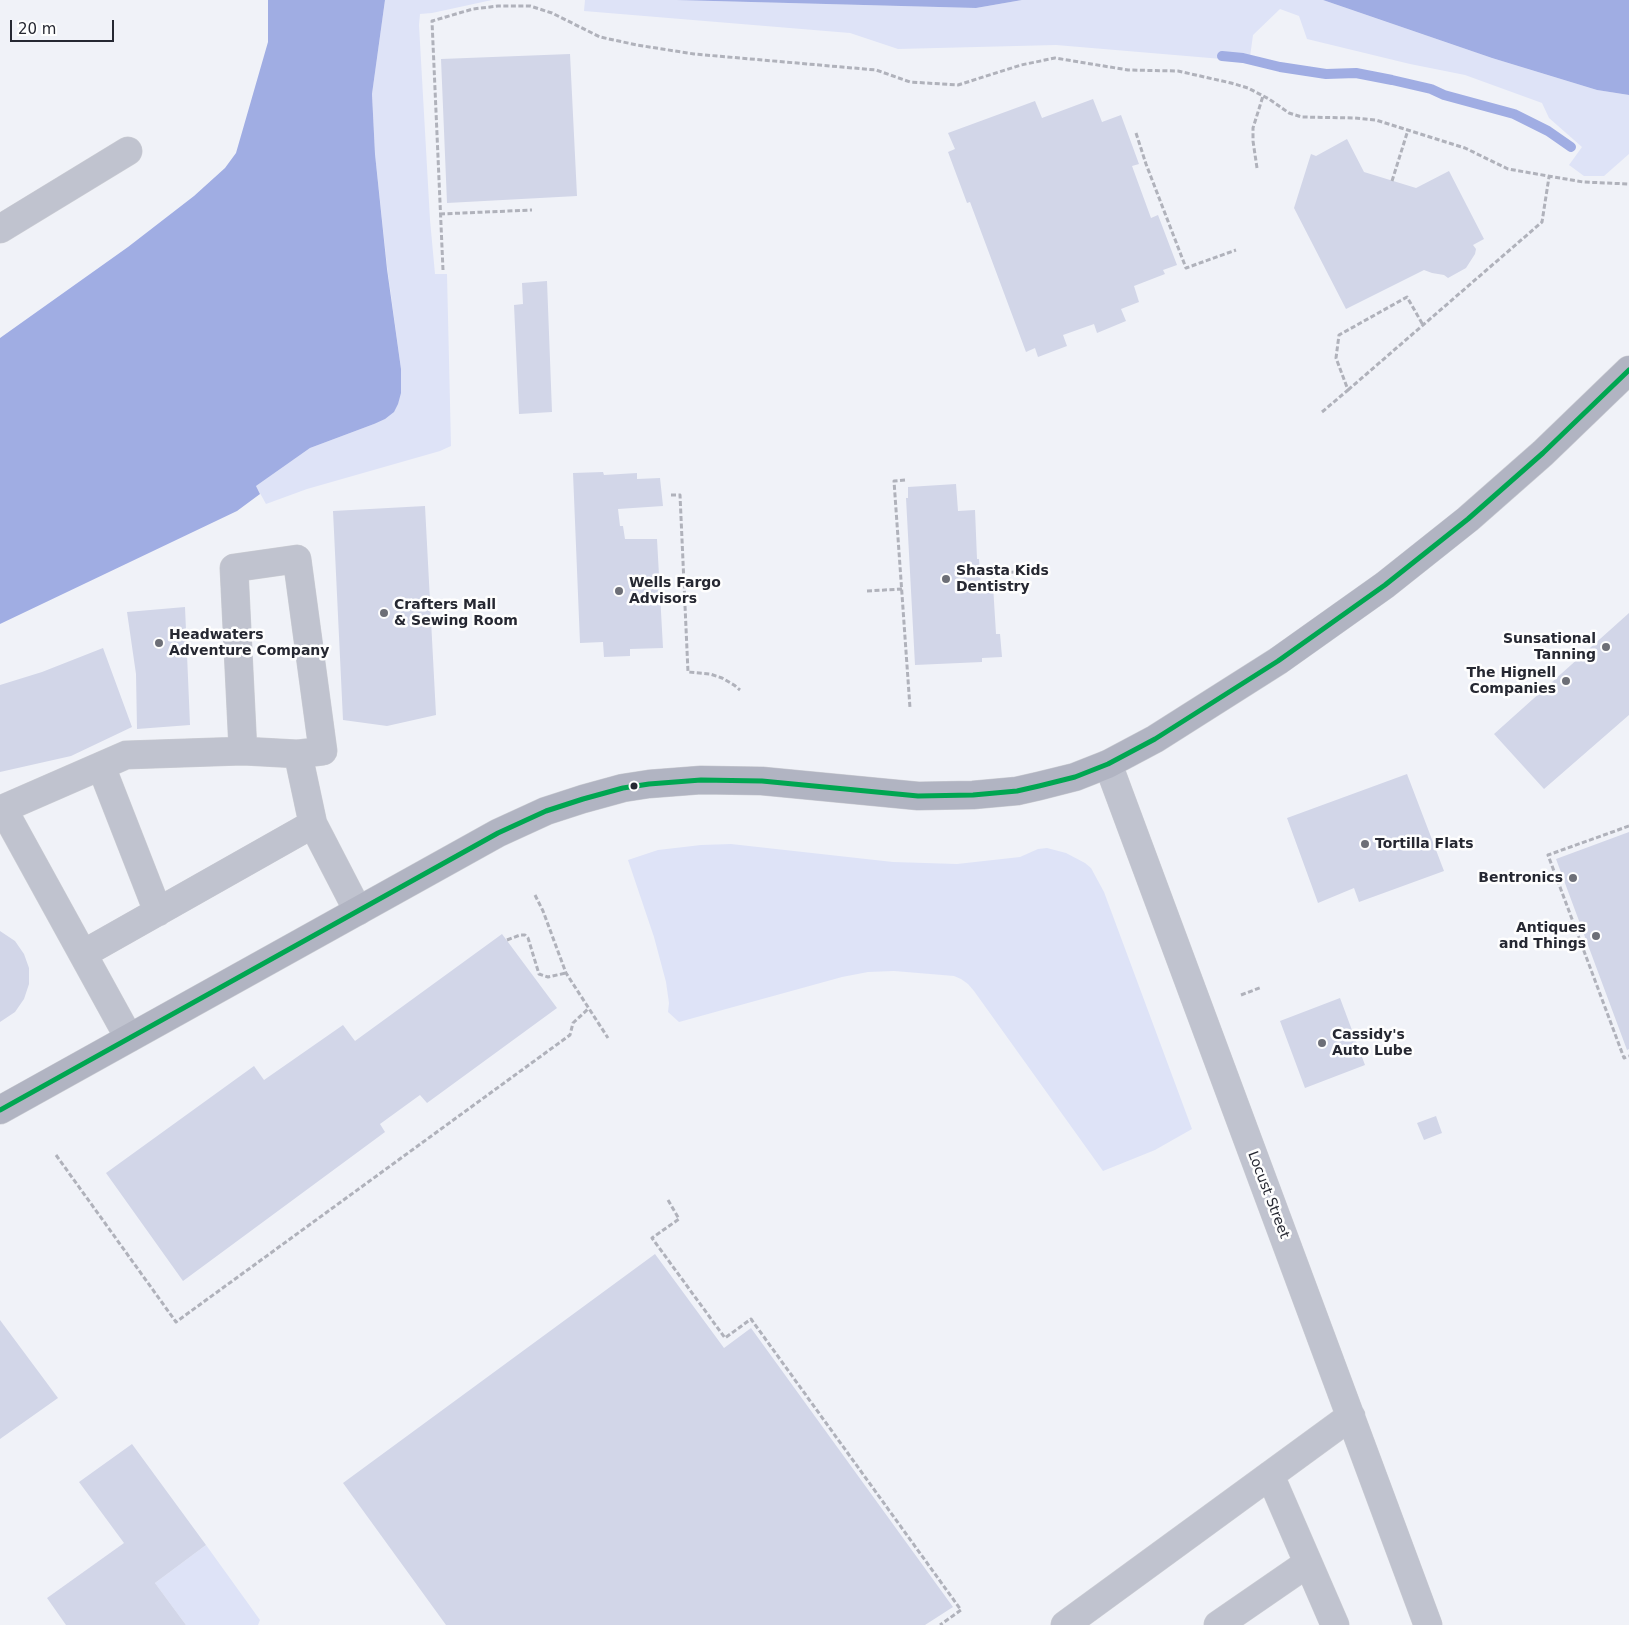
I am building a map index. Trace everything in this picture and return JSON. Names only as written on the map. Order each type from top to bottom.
[{"type":"main road","points":[[0,1110],[506,830],[546,811],[583,799],[623,788],[702,780],[742,780],[918,796],[973,795],[1017,791],[1058,782],[1108,764],[1155,739],[1278,661],[1385,584],[1468,519],[1543,453],[1629,370]]},
{"type":"street","points":[[0,229],[128,151]]},
{"type":"street","points":[[129,1038],[2,809],[126,754],[243,751],[298,754],[323,751],[297,559],[234,568],[243,751]]},
{"type":"street","points":[[298,754],[313,824],[358,911]]},
{"type":"street","name":"Locust Street","points":[[1108,764],[1428,1625]]},
{"type":"street","points":[[100,766],[158,912]]},
{"type":"street","points":[[83,954],[313,824]]},
{"type":"street","points":[[1065,1625],[1351,1416]]},
{"type":"street","points":[[1270,1475],[1335,1625]]},
{"type":"street","points":[[1218,1625],[1308,1563]]},
{"type":"path","points":[[443,270],[432,21],[472,9],[498,6],[530,6],[552,13],[600,37],[637,45],[694,54],[876,70],[910,82],[958,85],[1021,65],[1055,58],[1128,70],[1178,71],[1231,82],[1263,96],[1289,113],[1302,117],[1376,120],[1465,148],[1508,169],[1583,182],[1629,184]]},
{"type":"path","points":[[1257,168],[1253,128],[1263,96]]},
{"type":"path","points":[[1392,181],[1408,130]]},
{"type":"path","points":[[1136,134],[1186,268],[1236,250]]},
{"type":"path","points":[[1322,412],[1542,222],[1549,177]]},
{"type":"path","points":[[440,214],[532,210]]},
{"type":"path","points":[[1348,390],[1336,358],[1339,335],[1407,297],[1423,325]]},
{"type":"path","points":[[905,480],[894,481],[910,708]]},
{"type":"path","points":[[671,495],[680,495],[688,672],[710,674],[722,678],[740,690]]},
{"type":"path","points":[[980,573],[1017,572]]},
{"type":"path","points":[[867,591],[902,590]]},
{"type":"path","points":[[1629,826],[1548,855],[1624,1058],[1629,1056]]},
{"type":"path","points":[[535,895],[543,911],[566,973],[608,1038]]},
{"type":"path","points":[[507,940],[520,935],[528,938],[539,974],[553,977],[566,973]]},
{"type":"path","points":[[1241,995],[1262,987]]},
{"type":"path","points":[[56,1155],[176,1322],[570,1035],[573,1023],[588,1009]]},
{"type":"path","points":[[668,1200],[679,1219],[652,1238],[725,1338],[751,1319],[961,1610],[940,1625]]},
{"type":"shaded area","points":[[385,0],[492,0],[420,14],[419,25],[430,220],[435,274],[447,274],[451,446],[440,451],[307,489],[266,504],[256,486],[310,448],[374,424],[401,369],[387,266],[375,154],[372,94]]},
{"type":"shaded area","points":[[585,0],[676,0],[976,8],[1022,0],[1323,0],[1492,58],[1597,90],[1629,95],[1629,154],[1604,176],[1584,176],[1569,165],[1582,147],[1549,118],[1542,103],[1465,75],[1307,39],[1299,16],[1280,9],[1253,35],[1249,64],[1222,59],[1056,45],[898,49],[850,33],[584,11]]},
{"type":"shaded area","points":[[731,844],[893,862],[957,864],[1020,857],[1038,849],[1047,848],[1066,853],[1085,863],[1091,868],[1104,892],[1192,1129],[1155,1150],[1103,1171],[974,991],[968,984],[954,976],[894,971],[868,972],[842,977],[679,1022],[668,1012],[669,1003],[666,982],[654,937],[628,860],[658,850]]},
{"type":"shaded area","points":[[206,1545],[260,1620],[258,1625],[186,1625],[155,1583]]},
{"type":"water","points":[[268,0],[385,0],[372,94],[375,154],[387,269],[401,369],[401,393],[398,404],[394,412],[385,419],[310,448],[256,486],[260,494],[237,511],[0,624],[0,338],[128,247],[194,196],[225,168],[236,153],[268,42]]},
{"type":"water","points":[[676,0],[1022,0],[976,8]]},
{"type":"water","points":[[1323,0],[1629,0],[1629,95],[1597,90],[1492,58]]},
{"type":"building","points":[[570,54],[577,196],[447,203],[441,59]]},
{"type":"building","points":[[1093,99],[1102,122],[1121,115],[1139,164],[1132,166],[1151,218],[1158,215],[1177,265],[1163,270],[1165,274],[1134,286],[1139,302],[1121,309],[1126,321],[1097,333],[1094,324],[1063,335],[1067,346],[1038,357],[1035,348],[1026,352],[970,202],[967,203],[948,152],[955,149],[948,133],[1035,101],[1042,118]]},
{"type":"building","points":[[1347,139],[1364,172],[1416,188],[1449,171],[1484,239],[1473,245],[1476,249],[1475,254],[1466,268],[1448,278],[1444,275],[1424,270],[1346,309],[1294,208],[1311,154],[1316,156]]},
{"type":"building","points":[[547,281],[552,412],[519,414],[514,305],[523,304],[522,283]]},
{"type":"building","name":"Wells Fargo Advisors","points":[[603,472],[604,475],[637,473],[637,479],[660,478],[663,506],[618,509],[620,526],[623,526],[625,539],[657,539],[663,648],[630,649],[630,656],[604,657],[603,642],[580,643],[573,473]]},
{"type":"building","name":"Shasta Kids Dentistry","points":[[956,484],[958,511],[975,510],[977,559],[979,559],[981,586],[993,585],[996,634],[1000,634],[1002,657],[982,658],[982,662],[915,665],[906,498],[908,498],[908,487]]},
{"type":"building","name":"Crafters Mall & Sewing Room","points":[[425,506],[436,715],[387,726],[343,720],[333,511]]},
{"type":"building","name":"Headwaters Adventure Company","points":[[185,607],[190,725],[137,729],[136,674],[127,612]]},
{"type":"building","points":[[1629,613],[1629,715],[1544,789],[1494,734]]},
{"type":"building","points":[[103,648],[132,727],[71,756],[0,772],[0,685],[42,672]]},
{"type":"building","name":"Tortilla Flats","points":[[1407,774],[1444,871],[1359,902],[1354,888],[1318,903],[1287,818]]},
{"type":"building","points":[[1629,832],[1629,1049],[1627,1050],[1556,859]]},
{"type":"building","points":[[0,931],[15,941],[24,954],[29,968],[29,984],[24,999],[15,1012],[0,1022]]},
{"type":"building","points":[[502,934],[557,1008],[427,1103],[420,1095],[380,1124],[385,1132],[183,1281],[106,1173],[254,1066],[264,1080],[343,1025],[355,1041]]},
{"type":"building","name":"Cassidy's Auto Lube","points":[[1340,998],[1365,1065],[1305,1088],[1280,1021]]},
{"type":"building","points":[[1436,1116],[1442,1133],[1424,1140],[1417,1123]]},
{"type":"building","points":[[655,1254],[724,1348],[751,1328],[953,1607],[925,1625],[446,1625],[343,1483]]},
{"type":"building","points":[[0,1320],[58,1398],[0,1439]]},
{"type":"building","points":[[132,1444],[206,1545],[155,1583],[186,1625],[66,1625],[47,1598],[124,1543],[79,1482]]},
{"type":"waterway","points":[[1222,56],[1243,58],[1280,67],[1326,74],[1356,73],[1431,89],[1444,95],[1514,114],[1548,131],[1571,147]]},
{"type":"transit line","points":[[0,1110],[498,833],[546,811],[583,799],[623,788],[701,780],[762,781],[918,796],[973,795],[1017,791],[1039,786],[1075,777],[1108,764],[1155,739],[1278,661],[1385,585],[1468,519],[1543,453],[1629,370]]},
{"type":"place","name":"Shasta Kids Dentistry","points":[[946,579]]},
{"type":"place","name":"Wells Fargo Advisors","points":[[619,591]]},
{"type":"place","name":"Crafters Mall & Sewing Room","points":[[384,613]]},
{"type":"place","name":"Headwaters Adventure Company","points":[[159,643]]},
{"type":"place","name":"Sunsational Tanning","points":[[1606,647]]},
{"type":"place","name":"The Hignell Companies","points":[[1566,681]]},
{"type":"place","name":"Tortilla Flats","points":[[1365,844]]},
{"type":"place","name":"Bentronics","points":[[1573,878]]},
{"type":"place","name":"Antiques and Things","points":[[1596,936]]},
{"type":"place","name":"Cassidy's Auto Lube","points":[[1322,1043]]}]
